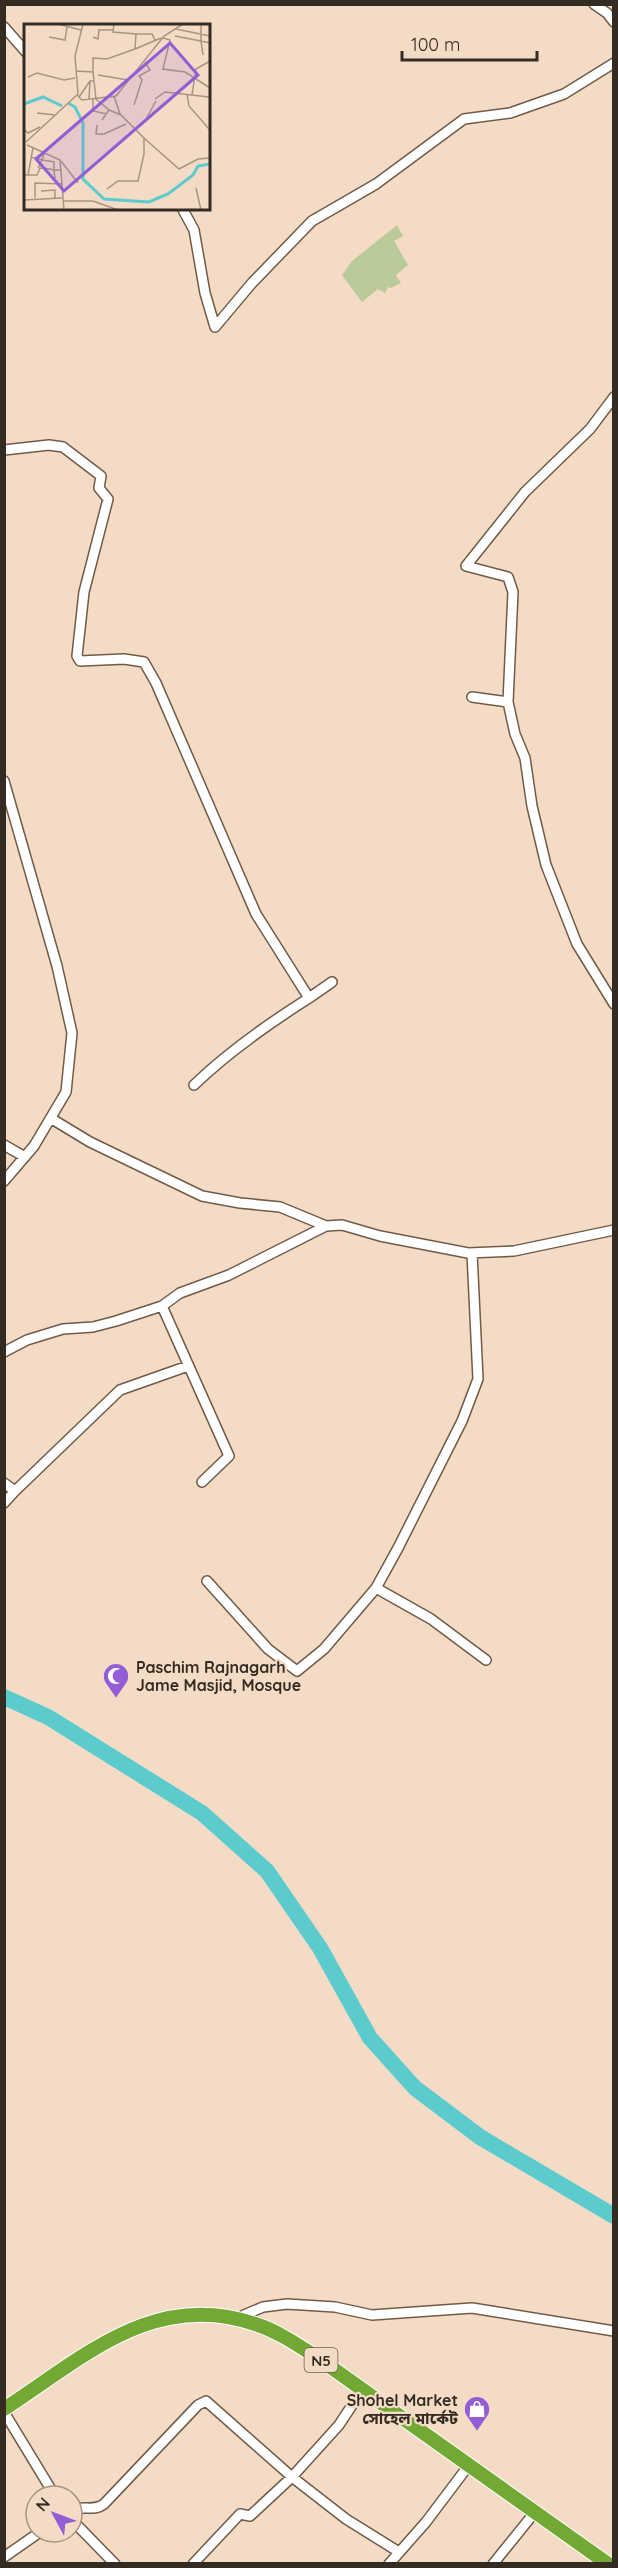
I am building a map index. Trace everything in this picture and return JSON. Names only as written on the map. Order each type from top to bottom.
[{"type":"highway","name":"N5","points":[[4,2410],[111,2339],[139,2325],[188,2315],[240,2319],[290,2340],[608,2564]]},
{"type":"street","points":[[594,4],[614,22]]},
{"type":"street","points":[[4,27],[24,50]]},
{"type":"street","points":[[183,210],[194,230],[205,293],[215,327],[252,283],[312,221],[376,184],[464,119],[510,113],[564,94],[614,63]]},
{"type":"street","points":[[614,397],[590,429],[545,470],[508,511],[466,566],[508,577],[513,592],[508,702],[514,735],[525,758],[532,806],[546,865],[577,944],[614,1005]]},
{"type":"street","points":[[4,450],[49,445],[63,447],[101,476],[99,488],[108,499],[84,592],[77,656],[80,661],[124,659],[144,662],[156,683],[256,914],[309,998]]},
{"type":"street","points":[[472,697],[508,702]]},
{"type":"street","points":[[4,781],[9,816],[57,966],[72,1033],[66,1092],[52,1119],[25,1157],[4,1181]]},
{"type":"street","points":[[194,1085],[217,1062],[245,1040],[332,982]]},
{"type":"street","points":[[52,1119],[90,1142],[202,1196],[280,1207],[326,1226]]},
{"type":"street","points":[[4,1145],[25,1157]]},
{"type":"street","points":[[4,1352],[27,1340],[63,1329],[105,1324],[162,1306],[180,1293],[229,1275],[326,1226],[342,1225],[380,1236],[472,1253],[514,1251],[614,1230]]},
{"type":"street","points":[[207,1581],[268,1649],[297,1671],[324,1649],[376,1588],[462,1421],[478,1379],[472,1253]]},
{"type":"street","points":[[162,1306],[229,1456],[202,1482]]},
{"type":"street","points":[[4,1503],[120,1390],[188,1366]]},
{"type":"street","points":[[4,1483],[15,1491]]},
{"type":"street","points":[[376,1588],[431,1619],[486,1659]]},
{"type":"street","points":[[240,2319],[263,2307],[287,2304],[335,2307],[372,2315],[471,2308],[614,2331]]},
{"type":"street","points":[[193,2564],[240,2514],[250,2516],[292,2477],[339,2425],[362,2390]]},
{"type":"street","points":[[84,2507],[95,2509],[104,2504],[198,2405],[206,2401],[292,2477],[346,2519],[399,2552]]},
{"type":"street","points":[[4,2410],[48,2484]]},
{"type":"street","points":[[389,2564],[426,2522],[469,2465]]},
{"type":"street","points":[[493,2564],[536,2512]]},
{"type":"street","points":[[84,2532],[115,2564]]},
{"type":"street","points":[[4,2557],[24,2543]]},
{"type":"green space","points":[[397,225],[403,236],[394,241],[408,265],[396,275],[401,283],[391,288],[388,287],[385,293],[378,289],[362,302],[342,275],[352,261]]},
{"type":"waterway","points":[[4,1697],[48,1717],[202,1813],[267,1871],[320,1948],[370,2038],[415,2088],[480,2137],[614,2216]]},
{"type":"place","name":"Paschim Rajnagarh Jame Masjid, Mosque","points":[[116,1699]]},
{"type":"place","name":"Shohel Market সোহেল মার্কেট","points":[[477,2432]]}]
